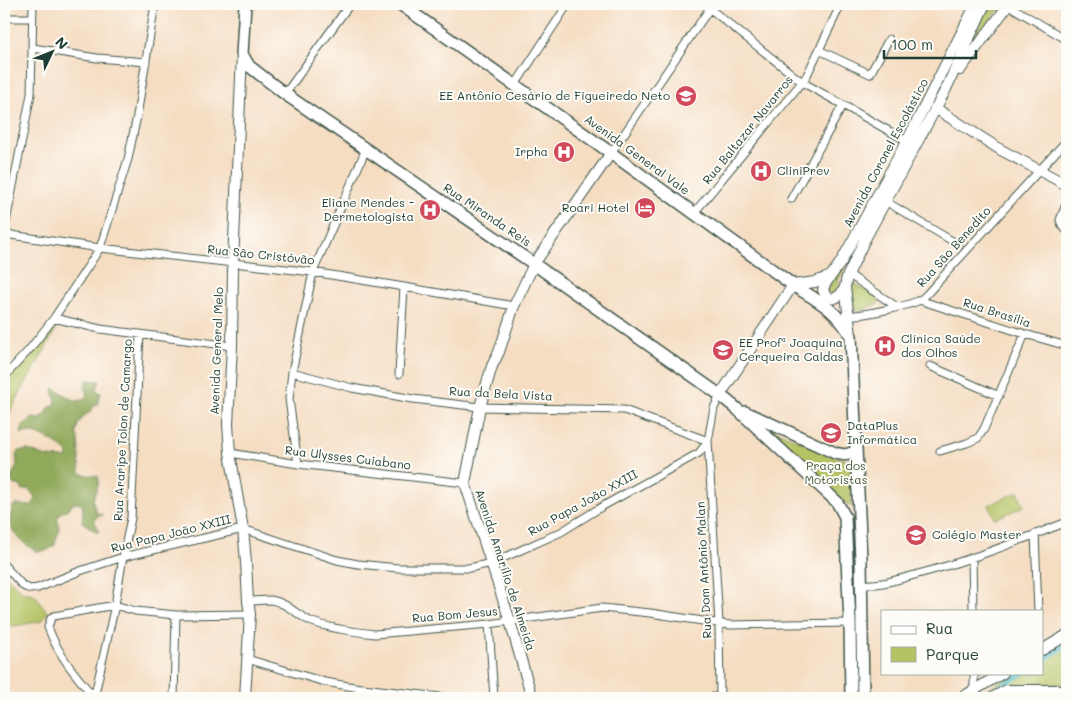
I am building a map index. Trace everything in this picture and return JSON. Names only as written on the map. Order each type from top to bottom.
[{"type":"main road","name":"Avenida General Melo","points":[[245,4],[240,84],[228,424],[230,453],[243,529],[250,614],[245,698]]},
{"type":"main road","name":"Avenida General Vale","points":[[400,4],[611,153],[793,285],[830,309],[842,321],[851,336]]},
{"type":"main road","name":"Avenida Coronel Escolástico","points":[[976,4],[907,141],[841,262],[825,284],[823,288],[826,296],[830,298],[838,297],[842,293],[848,274],[865,238],[946,89],[985,4]]},
{"type":"main road","name":"Avenida Coronel Escolástico","points":[[946,89],[1008,4]]},
{"type":"main road","name":"Rua Miranda Reis","points":[[242,54],[249,66],[285,94],[534,264],[720,395]]},
{"type":"main road","points":[[240,84],[248,74],[256,71]]},
{"type":"main road","points":[[943,71],[932,102],[935,108],[1001,150],[1067,185]]},
{"type":"main road","name":"Avenida Amarílio de Almeida","points":[[532,698],[492,563],[465,483],[480,406],[492,366],[499,352],[514,306],[534,264],[611,153]]},
{"type":"main road","points":[[832,276],[815,282],[793,285],[720,395],[837,502],[845,517],[851,698]]},
{"type":"main road","name":"Avenida Coronel Escolástico","points":[[845,287],[851,336]]},
{"type":"main road","points":[[851,336],[861,584],[863,698]]},
{"type":"main road","points":[[736,408],[835,453],[843,455],[856,451]]},
{"type":"main road","points":[[1044,649],[1067,635]]},
{"type":"main road","points":[[961,698],[1001,674]]},
{"type":"main road","points":[[992,698],[1008,690],[1067,690]]},
{"type":"street","points":[[4,233],[31,94],[33,4]]},
{"type":"street","points":[[4,378],[54,318],[100,248],[128,159],[156,4]]},
{"type":"street","points":[[285,94],[350,4]]},
{"type":"street","points":[[515,85],[568,4]]},
{"type":"street","name":"Rua Baltazar Navarros","points":[[694,214],[802,82],[841,4]]},
{"type":"street","points":[[1008,4],[1067,40]]},
{"type":"street","points":[[611,153],[709,5],[802,82],[907,141]]},
{"type":"street","points":[[4,18],[32,18]]},
{"type":"street","points":[[818,50],[870,74],[889,39]]},
{"type":"street","points":[[33,48],[96,58],[146,62]]},
{"type":"street","points":[[791,200],[843,106]]},
{"type":"street","name":"Rua São Benedito","points":[[848,316],[897,307],[920,300],[931,291],[1067,140]]},
{"type":"street","points":[[298,464],[289,399],[292,372],[313,272],[366,149]]},
{"type":"street","points":[[885,201],[959,245]]},
{"type":"street","points":[[1067,202],[1060,220],[1067,231]]},
{"type":"street","name":"Rua São Cristóvão","points":[[4,233],[100,248],[313,272],[514,306]]},
{"type":"street","points":[[848,274],[897,307]]},
{"type":"street","points":[[399,374],[404,287]]},
{"type":"street","name":"Rua Brasília","points":[[920,300],[1067,346]]},
{"type":"street","points":[[830,309],[848,316]]},
{"type":"street","points":[[54,318],[100,329],[232,346]]},
{"type":"street","name":"Rua Araripe Tolon de Camargo","points":[[94,698],[115,605],[131,518],[140,334]]},
{"type":"street","points":[[940,451],[978,438],[999,396],[1025,334]]},
{"type":"street","points":[[930,366],[999,396]]},
{"type":"street","name":"Rua da Bela Vista","points":[[292,372],[352,388],[413,399],[480,406],[624,410],[708,441]]},
{"type":"street","points":[[708,441],[714,408],[720,395]]},
{"type":"street","name":"Rua Papa João XXIII","points":[[4,565],[30,590],[123,557],[243,529],[338,560],[358,564],[398,568],[469,568],[492,563],[561,532],[603,506],[700,453],[708,441]]},
{"type":"street","name":"Rua Dom Antônio Malan","points":[[708,441],[719,623],[720,697]]},
{"type":"street","name":"Rua Ulysses Cuiabano","points":[[230,453],[298,464],[465,483]]},
{"type":"street","points":[[861,584],[874,584],[944,567],[1067,522]]},
{"type":"street","points":[[1035,534],[1038,610]]},
{"type":"street","points":[[972,558],[973,610]]},
{"type":"street","name":"Rua Bom Jesus","points":[[248,601],[273,600],[322,625],[375,634],[488,624],[602,608],[729,624],[850,624]]},
{"type":"street","points":[[94,698],[58,650],[48,627],[51,618],[54,616],[115,605],[135,611],[176,614],[250,614]]},
{"type":"street","points":[[174,698],[176,614]]},
{"type":"street","points":[[488,624],[494,698]]},
{"type":"street","points":[[247,659],[325,682],[354,688],[449,698]]},
{"type":"street","points":[[974,674],[974,690]]},
{"type":"street","points":[[708,698],[720,697]]},
{"type":"green space","points":[[988,4],[1003,4],[971,46]]},
{"type":"green space","points":[[841,267],[844,269],[839,279],[837,292],[829,294],[827,290]]},
{"type":"green space","points":[[852,282],[878,298],[879,303],[860,311],[854,311],[850,284]]},
{"type":"green space","points":[[56,322],[59,323],[4,424],[4,382],[29,357]]},
{"type":"green space","points":[[87,380],[100,381],[96,390],[101,393],[97,405],[78,424],[76,433],[80,473],[98,476],[99,479],[93,500],[97,513],[103,515],[98,516],[94,520],[99,530],[98,533],[82,522],[82,504],[75,503],[58,516],[59,530],[55,545],[48,550],[37,552],[24,543],[11,527],[13,506],[17,504],[32,505],[36,499],[28,489],[23,490],[19,485],[14,485],[11,481],[17,466],[16,455],[19,451],[28,450],[47,457],[67,458],[68,453],[42,436],[31,433],[21,434],[23,425],[33,418],[40,419],[50,407],[55,405],[54,388],[77,401],[83,399],[87,395],[85,388]]},
{"type":"green space","name":"Praça dos Motoristas","points":[[762,424],[835,457],[850,461],[852,507],[841,501],[822,480],[761,426]]},
{"type":"green space","points":[[1018,492],[1024,506],[995,519],[989,505]]},
{"type":"green space","points":[[4,573],[20,590],[35,595],[48,613],[42,621],[4,628]]},
{"type":"green space","points":[[1067,645],[1067,684],[1006,686],[1024,674],[1044,674],[1044,661]]},
{"type":"green space","points":[[1010,674],[1018,674],[981,698],[974,698]]},
{"type":"green space","points":[[1043,691],[1045,698],[992,698],[1002,693]]},
{"type":"waterway","points":[[1044,659],[1067,644]]},
{"type":"waterway","points":[[983,698],[1020,674]]},
{"type":"place","name":"EE Antônio Cesário de Figueiredo Neto","points":[[686,96]]},
{"type":"place","name":"Irpha","points":[[564,152]]},
{"type":"place","name":"CliniPrev","points":[[761,171]]},
{"type":"place","name":"Roari Hotel","points":[[645,208]]},
{"type":"place","name":"Eliane Mendes - Dermetologista","points":[[430,210]]},
{"type":"place","name":"Clínica Saúde dos Olhos","points":[[885,346]]},
{"type":"place","name":"EE Profª Joaquina Cerqueira Caldas","points":[[723,350]]},
{"type":"place","name":"DataPlus Informática","points":[[831,433]]},
{"type":"place","name":"Colégio Master","points":[[916,535]]}]
